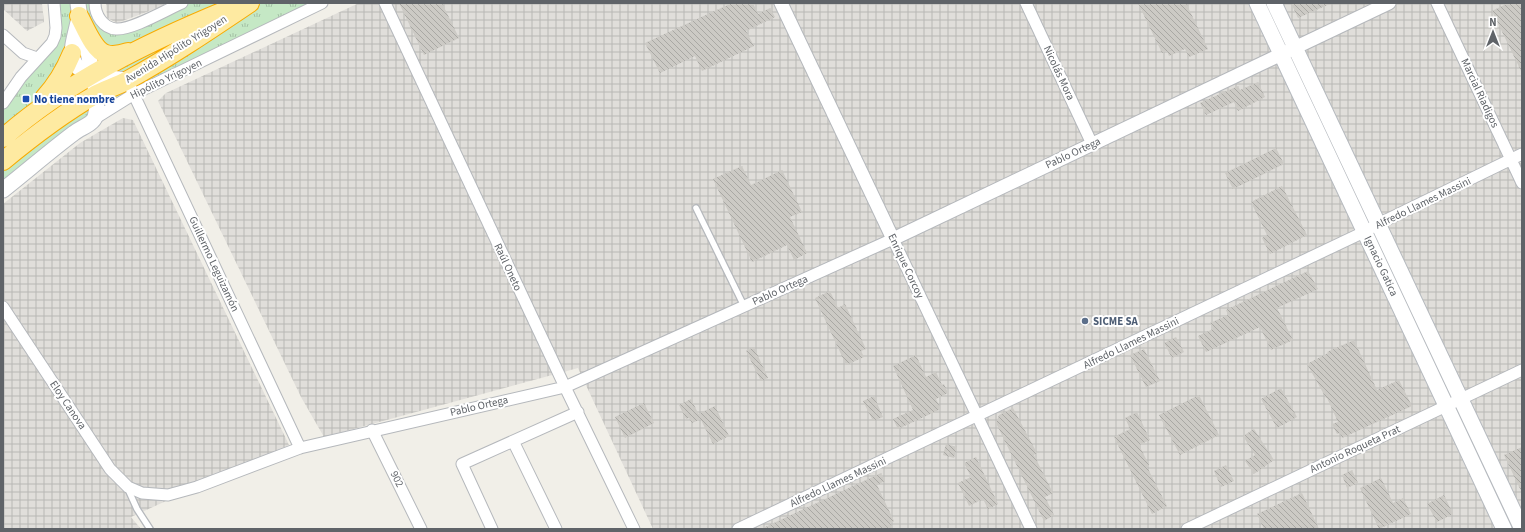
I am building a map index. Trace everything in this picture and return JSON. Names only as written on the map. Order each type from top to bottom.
[{"type":"highway","name":"Avenida Hipólito Yrigoyen","points":[[3,138],[24,120],[70,87],[137,49],[189,25],[244,3]]},
{"type":"highway","name":"Avenida Hipólito Yrigoyen","points":[[3,161],[56,120],[96,95],[131,87],[250,3]]},
{"type":"highway","points":[[78,10],[96,48],[106,54],[119,54],[137,49]]},
{"type":"highway","points":[[24,120],[55,87],[72,53]]},
{"type":"main road","name":"Ignacio Gatica","points":[[1257,3],[1504,529]]},
{"type":"main road","name":"Ignacio Gatica","points":[[1274,3],[1522,528]]},
{"type":"main road","points":[[78,10],[72,53],[73,60],[77,66],[92,75],[131,87]]},
{"type":"main road","points":[[78,10],[96,95],[97,110],[94,119]]},
{"type":"main road","name":"Hipólito Yrigoyen","points":[[3,190],[75,132],[94,119]]},
{"type":"street","points":[[3,103],[37,58],[52,43],[55,36],[54,3]]},
{"type":"street","points":[[95,3],[95,10],[101,22],[116,29],[130,27],[179,4]]},
{"type":"street","name":"Hipólito Yrigoyen","points":[[94,119],[131,87],[322,3]]},
{"type":"street","name":"Raúl Oneto","points":[[385,3],[565,387],[634,529]]},
{"type":"street","name":"Enrique Corcoy","points":[[781,3],[1031,529]]},
{"type":"street","name":"Nicolás Mora","points":[[1026,3],[1092,144]]},
{"type":"street","name":"Pablo Ortega","points":[[142,493],[168,495],[197,487],[300,448],[372,430],[565,387],[892,239],[1389,3]]},
{"type":"street","name":"Marcial Riadigos","points":[[1437,3],[1522,183]]},
{"type":"street","points":[[3,34],[24,53],[37,58]]},
{"type":"street","name":"Guillermo Leguizamón","points":[[131,87],[300,448]]},
{"type":"street","name":"Alfredo Llames Massini","points":[[738,529],[1364,232],[1522,154]]},
{"type":"street","name":"Eloy Canova","points":[[3,307],[110,468],[128,487],[142,493]]},
{"type":"street","name":"Antonio Roqueta Prat","points":[[1187,529],[1522,370]]},
{"type":"street","points":[[492,529],[462,464],[578,412]]},
{"type":"street","name":"902","points":[[372,430],[421,529]]},
{"type":"street","points":[[513,441],[556,529]]},
{"type":"lane","points":[[696,208],[744,306]]},
{"type":"lane","points":[[125,483],[137,509],[150,529]]},
{"type":"shaded area","points":[[3,3],[42,3],[44,22],[27,31],[3,9]]},
{"type":"shaded area","points":[[106,3],[165,3],[163,6],[117,23],[107,18]]},
{"type":"shaded area","points":[[359,3],[1522,3],[1522,529],[653,529],[578,368],[324,437],[301,397],[158,101],[166,93]]},
{"type":"shaded area","points":[[123,118],[133,120],[289,445],[131,517],[141,529],[3,529],[3,204],[80,143]]},
{"type":"green space","points":[[54,3],[95,3],[95,10],[116,29],[182,3],[322,3],[134,94],[3,190],[3,104],[52,43]]},
{"type":"building","points":[[399,3],[442,3],[459,38],[424,55]]},
{"type":"building","points":[[732,3],[753,3],[758,14],[770,8],[775,17],[746,31],[754,46],[702,71],[695,56],[660,73],[645,43]]},
{"type":"building","points":[[1138,3],[1186,3],[1208,49],[1189,57],[1185,49],[1169,56],[1167,51],[1162,53]]},
{"type":"building","points":[[1291,3],[1332,3],[1298,18]]},
{"type":"building","points":[[1508,3],[1522,3],[1522,73],[1492,11]]},
{"type":"building","points":[[1258,82],[1265,97],[1238,111],[1234,102],[1206,115],[1200,103],[1238,86],[1240,90]]},
{"type":"building","points":[[1276,148],[1284,164],[1233,189],[1225,173]]},
{"type":"building","points":[[742,166],[751,185],[782,170],[802,212],[790,217],[807,253],[794,260],[787,245],[752,262],[713,179]]},
{"type":"building","points":[[1282,186],[1307,235],[1270,254],[1262,238],[1267,235],[1251,202]]},
{"type":"building","points":[[1308,271],[1318,289],[1277,308],[1293,340],[1271,350],[1260,327],[1206,352],[1198,336],[1213,329],[1210,323],[1228,315],[1226,310]]},
{"type":"building","points":[[830,291],[838,308],[845,304],[866,349],[861,351],[864,357],[846,365],[815,298]]},
{"type":"building","points":[[1176,337],[1184,352],[1172,358],[1164,343]]},
{"type":"building","points":[[1354,340],[1377,390],[1399,380],[1412,406],[1342,438],[1340,433],[1337,434],[1332,424],[1338,422],[1327,398],[1307,364],[1328,353],[1327,352]]},
{"type":"building","points":[[754,347],[768,378],[761,381],[746,351]]},
{"type":"building","points":[[1144,349],[1160,381],[1146,387],[1130,355]]},
{"type":"building","points":[[916,355],[926,377],[936,372],[942,385],[944,384],[948,393],[936,399],[941,409],[898,429],[893,419],[913,410],[893,366]]},
{"type":"building","points":[[1281,388],[1297,417],[1277,428],[1261,399]]},
{"type":"building","points":[[1199,395],[1219,435],[1180,455],[1159,415]]},
{"type":"building","points":[[874,396],[883,417],[873,421],[863,401]]},
{"type":"building","points":[[691,399],[701,419],[692,423],[689,418],[686,419],[679,405]]},
{"type":"building","points":[[644,403],[654,423],[625,438],[615,417]]},
{"type":"building","points":[[715,406],[729,436],[713,444],[698,414]]},
{"type":"building","points":[[1013,408],[1037,453],[1034,455],[1053,493],[1045,497],[1054,515],[1044,521],[996,423],[999,415]]},
{"type":"building","points":[[1137,412],[1150,440],[1139,445],[1149,465],[1147,467],[1167,506],[1152,514],[1114,437],[1130,429],[1125,418]]},
{"type":"building","points":[[1254,429],[1274,460],[1254,474],[1245,461],[1255,455],[1243,436]]},
{"type":"building","points":[[946,444],[957,447],[954,458],[943,455]]},
{"type":"building","points":[[1522,447],[1522,493],[1504,455]]},
{"type":"building","points":[[976,457],[998,504],[988,509],[983,499],[969,506],[958,483],[971,477],[964,463]]},
{"type":"building","points":[[1226,465],[1234,481],[1221,487],[1214,471]]},
{"type":"building","points":[[1352,470],[1358,483],[1347,488],[1342,475]]},
{"type":"building","points":[[881,473],[885,481],[877,485],[894,521],[890,523],[893,529],[761,529]]},
{"type":"building","points":[[1381,478],[1393,503],[1403,498],[1411,514],[1379,529],[1360,488]]},
{"type":"building","points":[[1302,493],[1319,529],[1264,529],[1257,514]]},
{"type":"building","points":[[1444,495],[1453,514],[1437,522],[1427,504]]},
{"type":"place","name":"No tiene nombre","points":[[26,99]]},
{"type":"place","name":"SICME SA","points":[[1085,321]]}]
